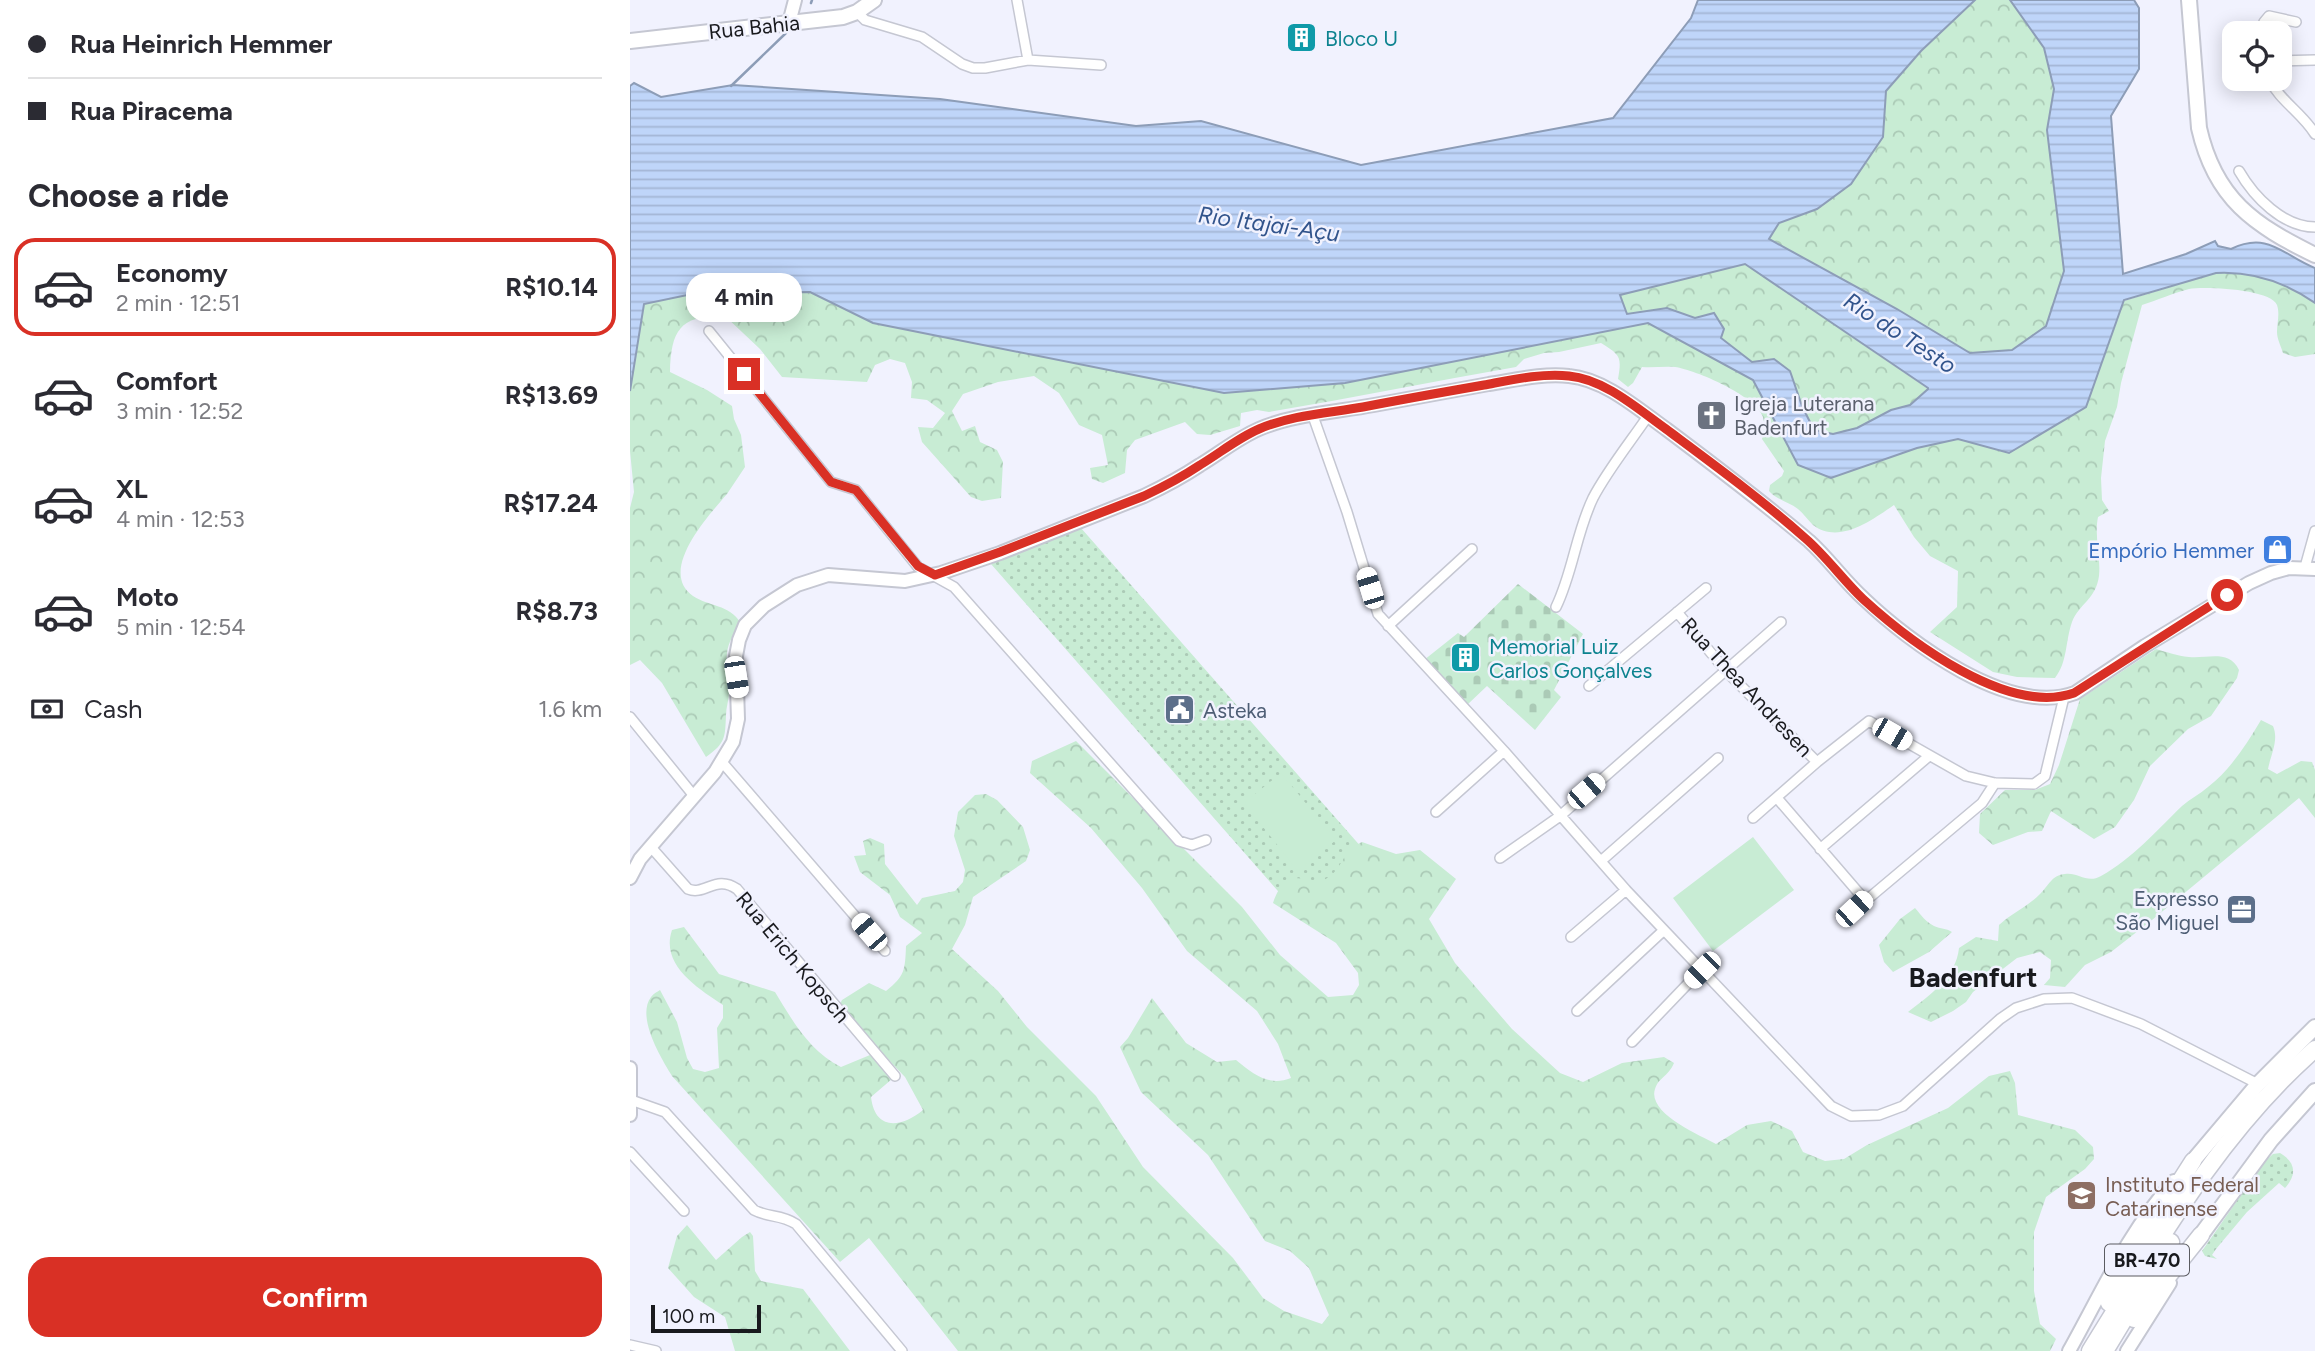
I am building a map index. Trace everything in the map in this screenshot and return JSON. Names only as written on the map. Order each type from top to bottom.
[{"type":"highway","name":"BR-470","points":[[2090,1351],[2169,1224],[2207,1170],[2258,1107],[2315,1049]]},
{"type":"highway","name":"BR-470","points":[[2107,1351],[2178,1230],[2214,1176],[2265,1115],[2315,1063]]},
{"type":"highway","points":[[2082,1351],[2147,1233],[2193,1161]]},
{"type":"highway","points":[[2107,1351],[2201,1235]]},
{"type":"main road","name":"Rua Bahia","points":[[630,41],[843,16],[858,12],[874,0]]},
{"type":"main road","points":[[2189,0],[2199,128],[2203,147],[2214,173],[2229,197],[2245,214],[2272,233],[2315,256]]},
{"type":"main road","points":[[2198,0],[2206,127],[2221,170],[2235,192],[2250,207],[2277,226],[2315,245]]},
{"type":"main road","points":[[2193,1161],[2258,1084],[2315,1027]]},
{"type":"main road","points":[[2201,1235],[2271,1140],[2315,1091]]},
{"type":"street","points":[[789,23],[795,0]]},
{"type":"street","points":[[1017,0],[1028,60]]},
{"type":"street","points":[[858,12],[865,20],[922,37],[962,64],[973,68],[1028,60],[1101,65]]},
{"type":"street","points":[[2265,21],[2269,16],[2292,21]]},
{"type":"street","points":[[2292,21],[2296,22]]},
{"type":"street","points":[[2292,60],[2315,59]]},
{"type":"street","points":[[2277,91],[2315,134]]},
{"type":"street","points":[[2239,171],[2264,204],[2297,224],[2315,227]]},
{"type":"street","points":[[709,331],[831,482],[856,490],[918,566],[954,587],[1179,841],[1192,845],[1206,841]]},
{"type":"street","points":[[630,878],[640,859],[722,762],[733,742],[738,719],[739,693],[736,656],[745,625],[753,615],[797,585],[828,575],[891,581],[935,575],[1144,496],[1166,486],[1261,428],[1313,415],[1521,379],[1570,376],[1588,380],[1648,416],[1790,525],[1817,549],[1861,597],[1914,640],[1950,664],[2003,690],[2027,696],[2064,696],[2097,680],[2156,639],[2249,583],[2282,569],[2310,568],[2315,531]]},
{"type":"street","points":[[1313,415],[1347,512],[1378,614],[1504,751],[1626,890],[1831,1106],[1851,1116],[1879,1115],[1903,1106],[2000,1019],[2016,1008],[2044,999],[2072,998],[2141,1024],[2258,1084]]},
{"type":"street","points":[[1556,607],[1567,585],[1577,540],[1594,497],[1648,416]]},
{"type":"street","points":[[1388,626],[1472,550]]},
{"type":"street","points":[[1589,687],[1706,588]]},
{"type":"street","name":"Rua Thea Andresen","points":[[1677,612],[1726,671],[1817,762]]},
{"type":"street","points":[[1500,858],[1560,816],[1781,622]]},
{"type":"street","points":[[1753,818],[1869,721],[1966,776],[1995,783],[2034,784],[2045,776],[2064,696]]},
{"type":"street","points":[[630,716],[694,796]]},
{"type":"street","points":[[1436,812],[1504,751]]},
{"type":"street","points":[[1820,849],[1929,756]]},
{"type":"street","points":[[1601,861],[1718,758]]},
{"type":"street","points":[[722,762],[885,951]]},
{"type":"street","points":[[1843,919],[1982,803],[1995,783]]},
{"type":"street","points":[[1777,798],[1864,900]]},
{"type":"street","name":"Rua Erich Kopsch","points":[[650,846],[688,889],[694,892],[723,883],[737,889],[895,1076]]},
{"type":"street","points":[[1571,937],[1626,890]]},
{"type":"street","points":[[1577,1011],[1664,930]]},
{"type":"street","points":[[1632,1042],[1702,970]]},
{"type":"street","points":[[630,1068],[630,1115]]},
{"type":"street","points":[[631,1100],[665,1112],[754,1210],[763,1215],[783,1216],[796,1224],[902,1351]]},
{"type":"street","points":[[630,1152],[684,1211]]},
{"type":"street","points":[[2069,1351],[2134,1235],[2159,1198],[2193,1161]]},
{"type":"street","points":[[2127,1351],[2201,1235]]},
{"type":"street","points":[[630,1345],[656,1351]]},
{"type":"green space","points":[[1975,0],[2010,0],[2044,48],[2054,89],[2047,130],[2064,271],[2046,326],[2012,350],[1970,353],[1897,309],[1768,239],[1779,223],[1817,209],[1883,137],[1886,91],[1921,51]]},
{"type":"green space","points":[[1745,264],[1928,389],[1910,405],[1891,410],[1857,428],[1833,434],[1814,430],[1774,359],[1752,362],[1695,318],[1667,308],[1627,314],[1619,294]]},
{"type":"green space","points":[[2216,273],[2255,275],[2282,283],[2315,303],[2315,354],[2295,357],[2283,353],[2277,335],[2277,305],[2263,295],[2236,290],[2197,288],[2142,305],[2117,407],[2105,441],[2101,478],[2102,500],[2109,511],[2098,517],[2099,576],[2091,596],[2072,622],[2064,658],[2055,678],[2017,677],[1993,672],[1930,632],[1957,607],[1958,571],[1930,556],[1914,537],[1894,505],[1866,523],[1844,531],[1823,530],[1813,525],[1798,509],[1769,491],[1770,485],[1782,476],[1784,471],[1762,439],[1763,417],[1749,401],[1724,385],[1675,367],[1642,367],[1628,387],[1618,379],[1618,357],[1601,343],[1544,353],[1524,359],[1516,367],[1269,412],[1257,410],[1241,413],[1240,426],[1210,435],[1197,434],[1185,422],[1135,440],[1127,450],[1125,473],[1103,483],[1092,479],[1090,468],[1108,465],[1102,435],[1079,425],[1059,393],[1034,376],[998,382],[963,394],[952,411],[962,431],[975,426],[980,442],[997,450],[1003,462],[1001,498],[982,501],[971,497],[922,442],[918,427],[933,428],[945,413],[927,400],[911,398],[912,382],[905,363],[890,359],[875,365],[867,382],[782,377],[760,349],[725,316],[698,318],[681,328],[673,345],[670,372],[732,406],[741,435],[745,467],[699,529],[683,558],[681,572],[683,585],[693,596],[731,612],[740,622],[728,649],[726,663],[729,695],[725,734],[717,748],[706,757],[662,683],[640,660],[630,665],[630,508],[634,492],[630,451],[630,391],[644,304],[692,294],[810,292],[873,323],[1224,393],[1345,383],[1648,323],[1753,380],[1798,465],[1917,448],[1958,439],[2009,453],[2086,407],[2124,301]]},
{"type":"green space","name":"Asteka","points":[[1081,528],[1370,857],[1299,915],[991,564]]},
{"type":"green space","points":[[1518,584],[1583,634],[1554,690],[1561,697],[1535,730],[1487,686],[1467,705],[1424,660],[1458,633],[1464,637]]},
{"type":"green space","points":[[2156,649],[2185,656],[2224,657],[2235,663],[2239,670],[2237,678],[2211,716],[2188,729],[2150,766],[2134,800],[2115,827],[2094,839],[2051,811],[2042,831],[2028,832],[1993,845],[1979,833],[1980,814],[2005,790],[2035,790],[2050,784],[2059,765],[2080,699]]},
{"type":"green space","points":[[2261,720],[2273,726],[2275,731],[2268,769],[2277,774],[2301,761],[2312,762],[2315,770],[2315,818],[2299,798],[2111,952],[2085,965],[2065,987],[2044,985],[2050,978],[2051,960],[2040,952],[2017,958],[1973,992],[1966,1002],[1931,1022],[1908,1012],[1947,977],[1953,968],[1959,948],[1976,937],[1998,941],[1999,925],[2036,898],[2054,878],[2070,874],[2096,878],[2134,853],[2182,806],[2224,772]]},
{"type":"green space","points":[[1076,741],[1242,907],[1280,955],[1328,997],[1353,995],[1359,985],[1358,973],[1336,943],[1273,903],[1279,889],[1292,878],[1321,881],[1329,877],[1346,854],[1362,842],[1396,854],[1420,850],[1456,879],[1429,919],[1455,963],[1512,1029],[1560,1073],[1583,1082],[1622,1063],[1664,1057],[1674,1063],[1655,1089],[1659,1106],[1676,1122],[1716,1144],[1747,1125],[1771,1121],[1792,1131],[1803,1152],[1825,1161],[1844,1159],[1867,1145],[1948,1108],[1989,1076],[2010,1071],[2015,1083],[2018,1115],[2075,1130],[2093,1147],[2094,1159],[2085,1169],[2046,1197],[2034,1232],[2034,1291],[2040,1324],[2056,1339],[2050,1351],[958,1351],[869,1238],[840,1262],[672,1076],[648,1026],[647,1005],[652,996],[660,990],[677,1022],[687,1058],[693,1069],[705,1072],[719,1068],[717,1028],[723,1018],[723,1005],[693,983],[676,965],[671,954],[672,930],[684,927],[719,974],[775,992],[803,1034],[830,1061],[841,1067],[870,1055],[892,1079],[871,1097],[873,1108],[883,1121],[898,1123],[915,1116],[923,1110],[905,1077],[855,1025],[840,1004],[869,983],[886,991],[892,986],[903,972],[906,946],[922,933],[900,917],[890,895],[860,872],[854,856],[866,855],[863,841],[870,838],[884,844],[885,864],[917,905],[922,898],[955,891],[963,882],[965,870],[954,836],[958,812],[975,795],[986,794],[997,800],[1023,827],[1030,850],[1026,861],[973,897],[965,925],[952,949],[998,991],[1027,1027],[1096,1096],[1143,1167],[1233,1258],[1263,1298],[1284,1311],[1322,1324],[1329,1315],[1309,1268],[1290,1251],[1265,1241],[1208,1155],[1141,1092],[1120,1047],[1152,998],[1186,1043],[1217,1062],[1236,1060],[1268,1080],[1291,1078],[1278,1044],[1257,1011],[1187,951],[1142,888],[1091,828],[1030,773],[1032,761]]},
{"type":"green space","points":[[1281,773],[1336,840],[1298,871],[1244,803]]},
{"type":"green space","points":[[1753,837],[1794,890],[1713,951],[1673,898]]},
{"type":"green space","points":[[1915,908],[1931,924],[1952,932],[1929,952],[1893,972],[1884,962],[1879,945],[1900,919]]},
{"type":"green space","points":[[2280,1153],[2292,1165],[2293,1174],[2289,1183],[2285,1188],[2279,1183],[2247,1212],[2212,1255],[2217,1259],[2205,1256],[2202,1251],[2264,1162],[2273,1154]]},
{"type":"green space","points":[[687,1225],[716,1260],[750,1232],[753,1236],[755,1271],[761,1281],[803,1289],[850,1351],[735,1351],[725,1317],[694,1297],[668,1268],[677,1236]]},
{"type":"water","points":[[1698,0],[1975,0],[1921,51],[1886,91],[1883,137],[1851,184],[1817,209],[1779,223],[1769,239],[1897,309],[1970,353],[2012,350],[2046,326],[2064,271],[2047,130],[2054,89],[2044,48],[2010,0],[2134,0],[2139,8],[2139,69],[2111,116],[2123,274],[2186,254],[2215,241],[2218,246],[2231,249],[2244,244],[2265,244],[2315,268],[2315,303],[2268,279],[2230,273],[2216,273],[2124,300],[2086,407],[2009,453],[1958,439],[1917,448],[1831,478],[1798,465],[1753,380],[1648,323],[1345,383],[1224,393],[873,323],[810,292],[692,294],[644,304],[630,391],[630,86],[634,83],[661,97],[733,85],[940,99],[1136,126],[1201,121],[1361,165],[1613,118],[1691,18]],"holes":[[[1745,264],[1928,388],[1910,405],[1891,410],[1857,428],[1833,434],[1814,430],[1790,371],[1774,359],[1752,362],[1721,338],[1724,329],[1714,313],[1695,318],[1667,308],[1627,314],[1620,295]]]},
{"type":"waterway","points":[[731,86],[786,33]]},
{"type":"place","name":"Bloco U","points":[[1302,38]]},
{"type":"place","name":"Igreja Luterana Badenfurt","points":[[1711,415]]},
{"type":"place","name":"Empório Hemmer","points":[[2277,550]]},
{"type":"place","name":"Memorial Luiz Carlos Gonçalves","points":[[1466,658]]},
{"type":"place","name":"Asteka","points":[[1180,710]]},
{"type":"place","name":"Expresso São Miguel","points":[[2242,910]]},
{"type":"place","name":"Instituto Federal Catarinense","points":[[2082,1196]]},
{"type":"district","name":"Badenfurt","points":[[1973,977]]},
{"type":"route","points":[[744,374],[831,482],[856,490],[918,566],[935,575],[1144,496],[1166,486],[1261,428],[1313,415],[1521,379],[1570,376],[1588,380],[1607,389],[1648,416],[1790,525],[1885,619],[1950,664],[2003,690],[2047,698],[2074,693],[2227,595]]},
{"type":"water label","name":"Rio Itajaí-Açu","points":[[1269,224]]},
{"type":"water label","name":"Rio do Testo","points":[[1900,333]]}]
